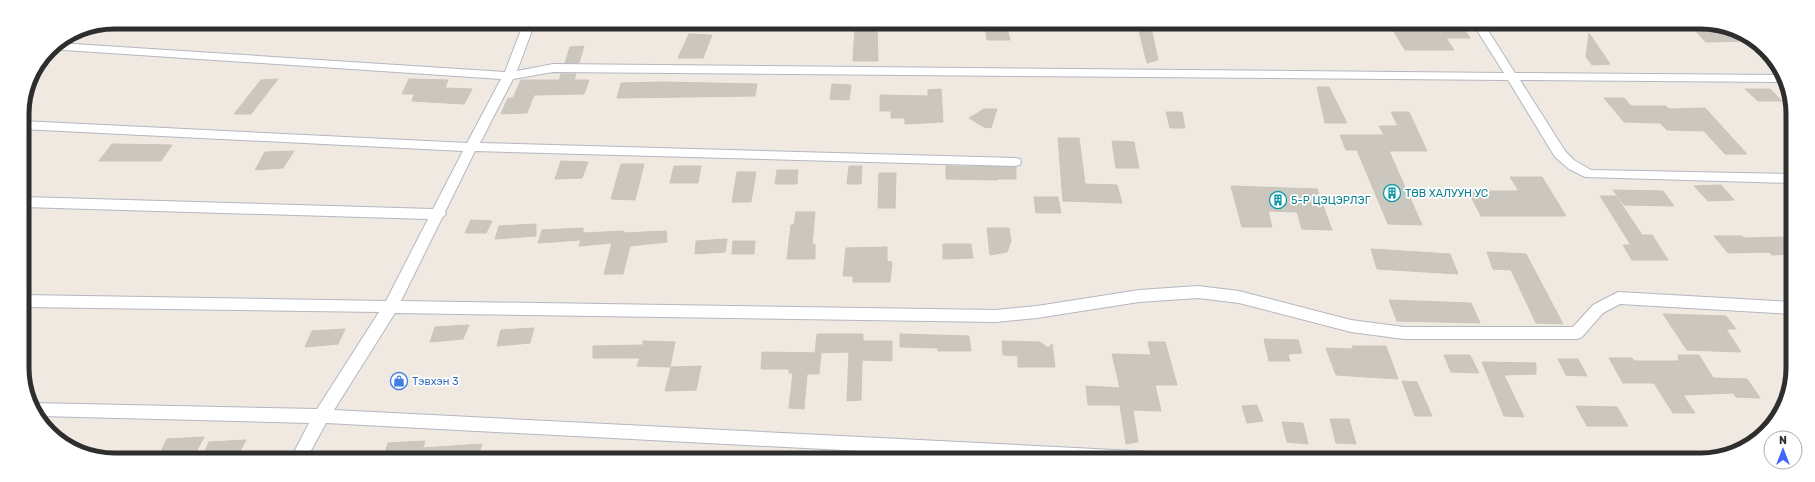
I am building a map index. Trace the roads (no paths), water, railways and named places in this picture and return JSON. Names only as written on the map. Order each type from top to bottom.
[{"type":"street","points":[[302,453],[322,416],[391,306],[439,214],[471,147],[509,76],[527,29]]},
{"type":"street","points":[[1482,29],[1560,154],[1571,166],[1590,174],[1786,179]]},
{"type":"street","points":[[62,47],[509,76],[553,68],[1778,79]]},
{"type":"street","points":[[29,125],[471,147],[1015,162]]},
{"type":"street","points":[[29,202],[439,214]]},
{"type":"street","points":[[29,301],[996,316],[1038,312],[1139,296],[1198,292],[1239,296],[1351,326],[1404,334],[1577,333],[1598,308],[1618,298],[1786,308]]},
{"type":"street","points":[[40,409],[322,416],[1038,453]]},
{"type":"place","name":"ТӨВ ХАЛУУН УС","points":[[1392,193]]},
{"type":"place","name":"5-Р ЦЭЦЭРЛЭГ","points":[[1278,200]]},
{"type":"place","name":"Тэвхэн 3","points":[[399,381]]}]
